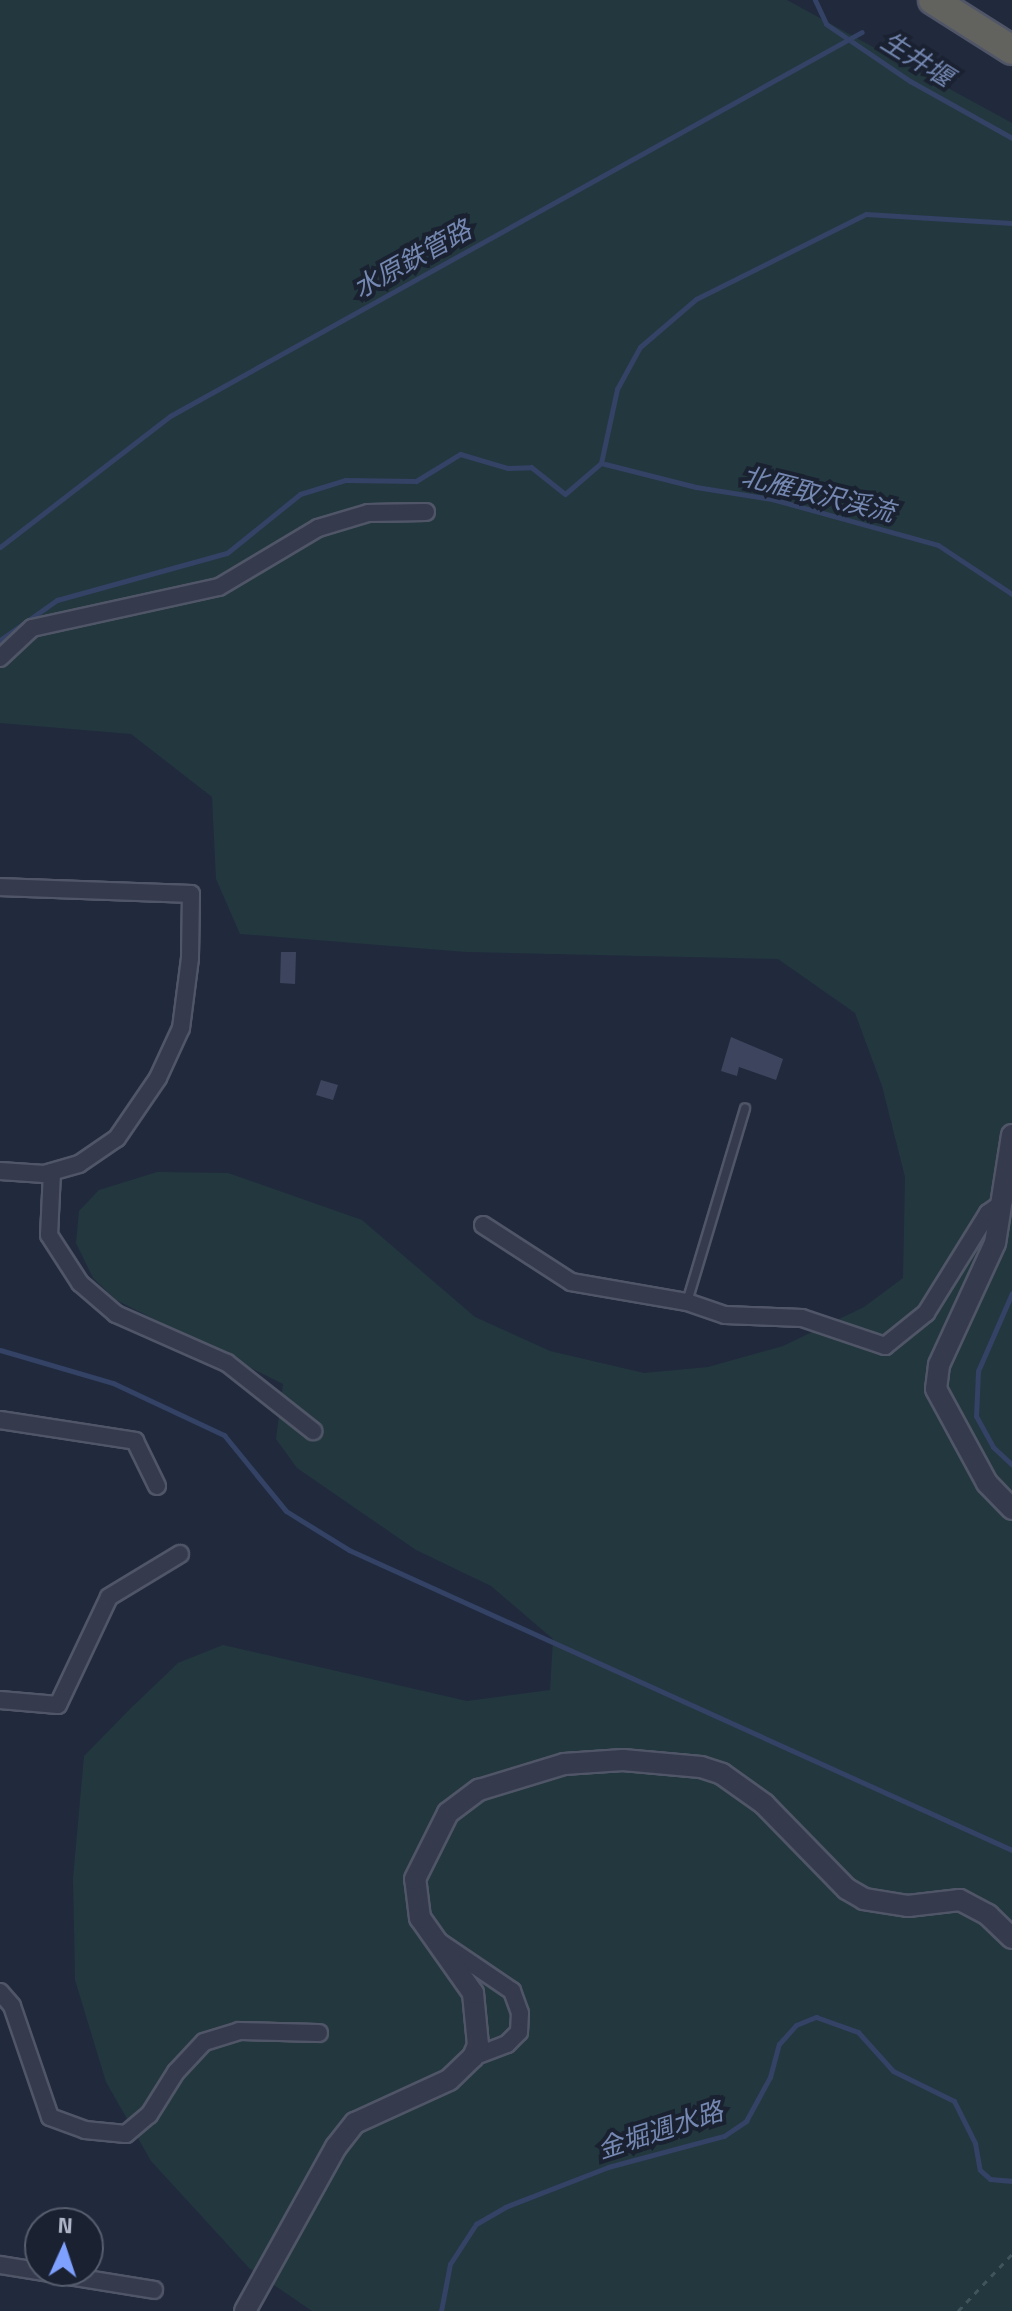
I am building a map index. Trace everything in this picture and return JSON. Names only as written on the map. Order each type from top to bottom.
[{"type":"highway","points":[[933,0],[1012,50]]},
{"type":"street","points":[[0,658],[32,628],[219,587],[318,528],[368,513],[426,512]]},
{"type":"street","points":[[0,887],[191,894],[190,958],[181,1028],[173,1050],[117,1138],[79,1164],[52,1172],[0,1171]]},
{"type":"street","points":[[1012,1135],[1004,1202],[995,1243],[939,1365],[936,1389],[959,1439],[987,1483],[1012,1509]]},
{"type":"street","points":[[52,1172],[49,1235],[80,1283],[116,1314],[227,1363],[313,1431]]},
{"type":"street","points":[[483,1225],[571,1282],[687,1302],[725,1315],[802,1318],[885,1346],[926,1313],[988,1213],[1004,1202]]},
{"type":"street","points":[[0,1420],[135,1441],[157,1486]]},
{"type":"street","points":[[0,1700],[58,1705],[109,1597],[180,1554]]},
{"type":"street","points":[[473,2057],[478,2045],[473,1993],[428,1935],[415,1902],[415,1879],[448,1813],[479,1790],[564,1764],[623,1760],[673,1762],[722,1774],[764,1804],[847,1889],[864,1899],[908,1906],[960,1900],[988,1915],[1012,1938]]},
{"type":"street","points":[[245,2311],[336,2147],[355,2123],[449,2080],[473,2057],[507,2044],[519,2032],[520,2013],[512,1991],[428,1935]]},
{"type":"street","points":[[0,1992],[12,2006],[50,2117],[85,2130],[126,2134],[149,2115],[176,2072],[204,2042],[239,2031],[319,2033]]},
{"type":"street","points":[[0,2265],[154,2290]]},
{"type":"lane","points":[[687,1302],[745,1109]]},
{"type":"path","points":[[958,2311],[1012,2254]]},
{"type":"shaded area","points":[[0,0],[787,0],[1012,123],[1012,2311],[312,2311],[249,2268],[151,2161],[106,2082],[75,1980],[73,1878],[84,1756],[130,1709],[178,1663],[223,1645],[467,1701],[550,1690],[553,1639],[491,1586],[416,1550],[297,1468],[276,1439],[283,1384],[116,1300],[93,1278],[76,1243],[79,1211],[99,1190],[157,1172],[228,1173],[362,1220],[475,1317],[550,1351],[644,1373],[708,1367],[783,1346],[864,1307],[903,1278],[905,1177],[882,1086],[855,1013],[778,959],[466,952],[240,934],[216,879],[212,797],[131,734],[0,723]]},
{"type":"building","points":[[281,952],[296,952],[295,984],[280,983]]},
{"type":"building","points":[[731,1037],[783,1059],[776,1080],[739,1067],[737,1076],[721,1071]]},
{"type":"building","points":[[321,1080],[338,1085],[333,1100],[316,1095]]},
{"type":"waterway","name":"生井堰","points":[[815,0],[826,24],[910,81],[1012,138]]},
{"type":"waterway","name":"水原鉄管路","points":[[0,547],[170,416],[862,32]]},
{"type":"waterway","points":[[0,640],[57,600],[227,553],[300,494],[345,480],[416,481],[460,454],[508,468],[531,467],[565,494],[601,463],[617,389],[640,347],[696,299],[866,214],[1012,223]]},
{"type":"waterway","name":"北雁取沢渓流","points":[[601,463],[696,487],[772,499],[938,545],[1012,594]]},
{"type":"waterway","name":"金堀週水路","points":[[1012,1293],[978,1371],[976,1416],[993,1447],[1012,1465]]},
{"type":"waterway","points":[[0,1350],[113,1383],[224,1435],[286,1511],[349,1550],[1012,1850]]},
{"type":"waterway","name":"金堀週水路","points":[[441,2311],[450,2264],[476,2224],[505,2207],[608,2167],[724,2136],[746,2121],[770,2077],[779,2044],[796,2025],[816,2017],[858,2032],[893,2071],[954,2101],[975,2143],[980,2170],[990,2179],[1012,2181]]}]
